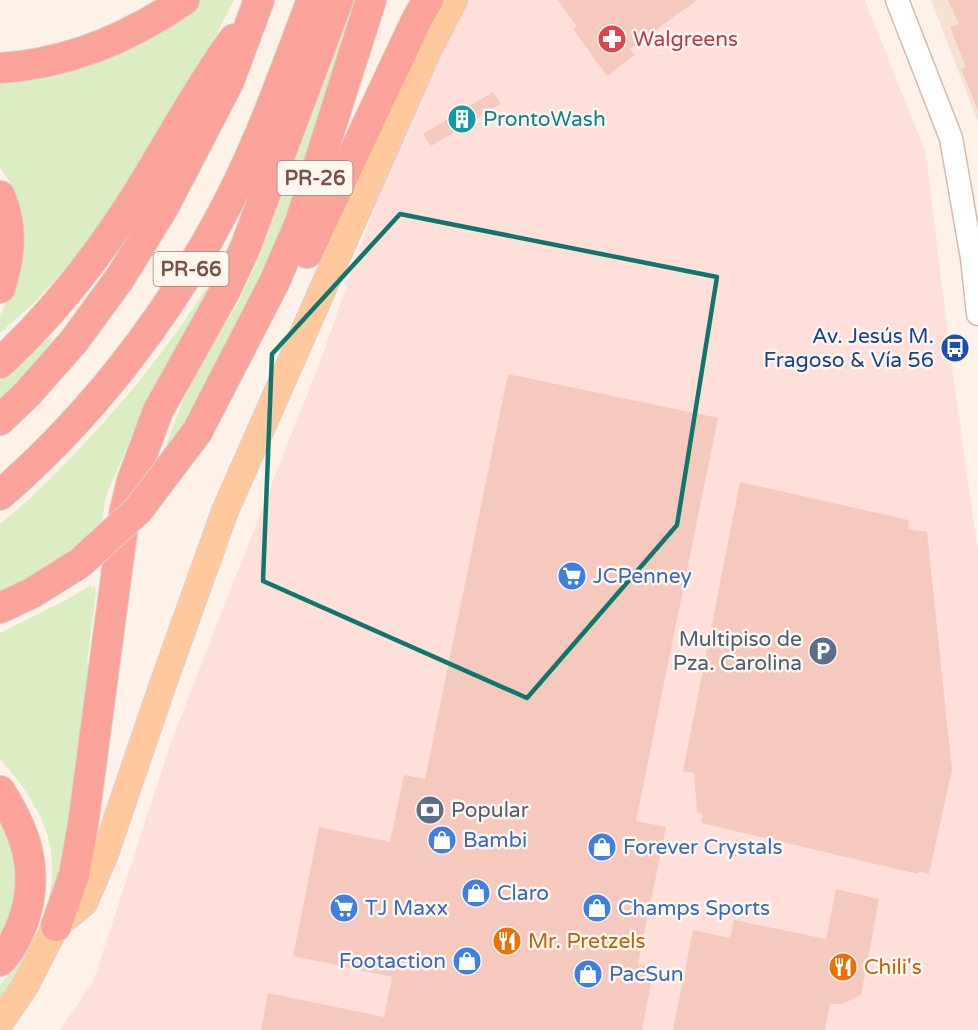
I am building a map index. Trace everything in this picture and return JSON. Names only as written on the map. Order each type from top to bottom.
[{"type":"highway","points":[[0,68],[47,63],[80,53],[150,22],[184,0]]},
{"type":"highway","name":"PR-66","points":[[0,495],[64,434],[106,386],[179,289],[221,217],[254,149],[312,0]]},
{"type":"highway","points":[[56,926],[74,875],[83,825],[124,522],[132,481],[158,411],[225,291],[245,248],[338,0]]},
{"type":"highway","name":"PR-26","points":[[0,608],[40,589],[80,563],[138,510],[197,432],[242,348],[300,224],[371,0]]},
{"type":"highway","points":[[242,348],[288,294],[428,0]]},
{"type":"highway","points":[[0,363],[24,342],[52,310],[105,241],[137,194],[208,75],[255,7]]},
{"type":"highway","name":"PR-66","points":[[0,420],[28,393],[74,341],[120,278],[163,208],[229,81],[255,7]]},
{"type":"highway","points":[[0,196],[8,226],[10,248],[0,288]]},
{"type":"highway","points":[[0,791],[21,828],[30,856],[31,883],[29,905],[20,931],[0,961]]},
{"type":"main road","points":[[0,1023],[25,986],[56,926],[84,903],[105,855],[225,511],[426,55],[454,0]]},
{"type":"street","points":[[897,0],[951,138],[972,258],[978,314]]},
{"type":"highlighted area","points":[[400,214],[717,277],[677,525],[527,698],[263,581],[272,354]]},
{"type":"shaded area","points":[[463,0],[865,0],[926,154],[978,554],[978,1030],[60,1030],[94,980],[171,742],[324,351],[388,167]]},
{"type":"shaded area","points":[[931,0],[978,0],[978,122]]},
{"type":"green space","points":[[197,0],[234,0],[188,90],[84,248],[33,304],[0,333],[0,316],[10,293],[20,210],[9,181],[0,167],[0,80]]},
{"type":"green space","points":[[355,0],[365,0],[281,245],[183,426],[162,456],[191,379],[238,303],[259,257]]},
{"type":"green space","points":[[234,243],[135,428],[106,496],[102,524],[54,562],[0,594],[0,524],[49,480],[142,378],[181,326]]},
{"type":"green space","points":[[50,337],[53,339],[32,366],[0,398],[0,379]]},
{"type":"green space","points":[[91,585],[92,589],[95,586],[96,592],[87,662],[92,677],[67,858],[38,939],[0,1003],[0,984],[15,968],[38,932],[50,891],[52,870],[50,849],[41,818],[26,791],[0,759],[0,633]]},
{"type":"green space","points":[[0,815],[20,872],[10,918],[0,936]]},
{"type":"building","name":"Walgreens","points":[[557,0],[697,0],[630,49],[635,55],[607,76],[573,29],[577,26]]},
{"type":"building","points":[[948,0],[978,0],[978,110],[961,69],[966,67],[950,27],[959,24]]},
{"type":"building","name":"ProntoWash","points":[[493,92],[501,104],[431,146],[423,134]]},
{"type":"building","points":[[508,374],[718,418],[636,821],[666,827],[638,964],[654,968],[642,1030],[261,1030],[268,993],[384,1017],[392,977],[293,956],[319,827],[390,842],[404,775],[425,779]]},
{"type":"building","name":"Multipiso de Pza. Carolina","points":[[740,482],[909,520],[908,529],[927,532],[952,770],[929,874],[919,871],[918,874],[701,823],[703,814],[697,812],[694,773],[683,771]]},
{"type":"building","points":[[836,889],[879,899],[861,995],[842,1004],[830,1004],[825,1030],[673,1030],[693,930],[730,938],[734,920],[826,939]]},
{"type":"place","name":"Walgreens","points":[[612,39]]},
{"type":"place","name":"ProntoWash","points":[[462,119]]},
{"type":"place","name":"Av. Jesús M. Fragoso & Vía 56","points":[[955,348]]},
{"type":"place","name":"JCPenney","points":[[572,576]]},
{"type":"place","name":"Multipiso de Pza. Carolina","points":[[823,651]]},
{"type":"place","name":"Popular","points":[[430,810]]},
{"type":"place","name":"Bambi","points":[[442,840]]},
{"type":"place","name":"Forever Crystals","points":[[602,847]]},
{"type":"place","name":"Claro","points":[[476,893]]},
{"type":"place","name":"TJ Maxx","points":[[344,908]]},
{"type":"place","name":"Champs Sports","points":[[597,908]]},
{"type":"place","name":"Mr. Pretzels","points":[[507,941]]},
{"type":"place","name":"Footaction","points":[[467,961]]},
{"type":"place","name":"Chili's","points":[[843,967]]},
{"type":"place","name":"PacSun","points":[[588,974]]}]
